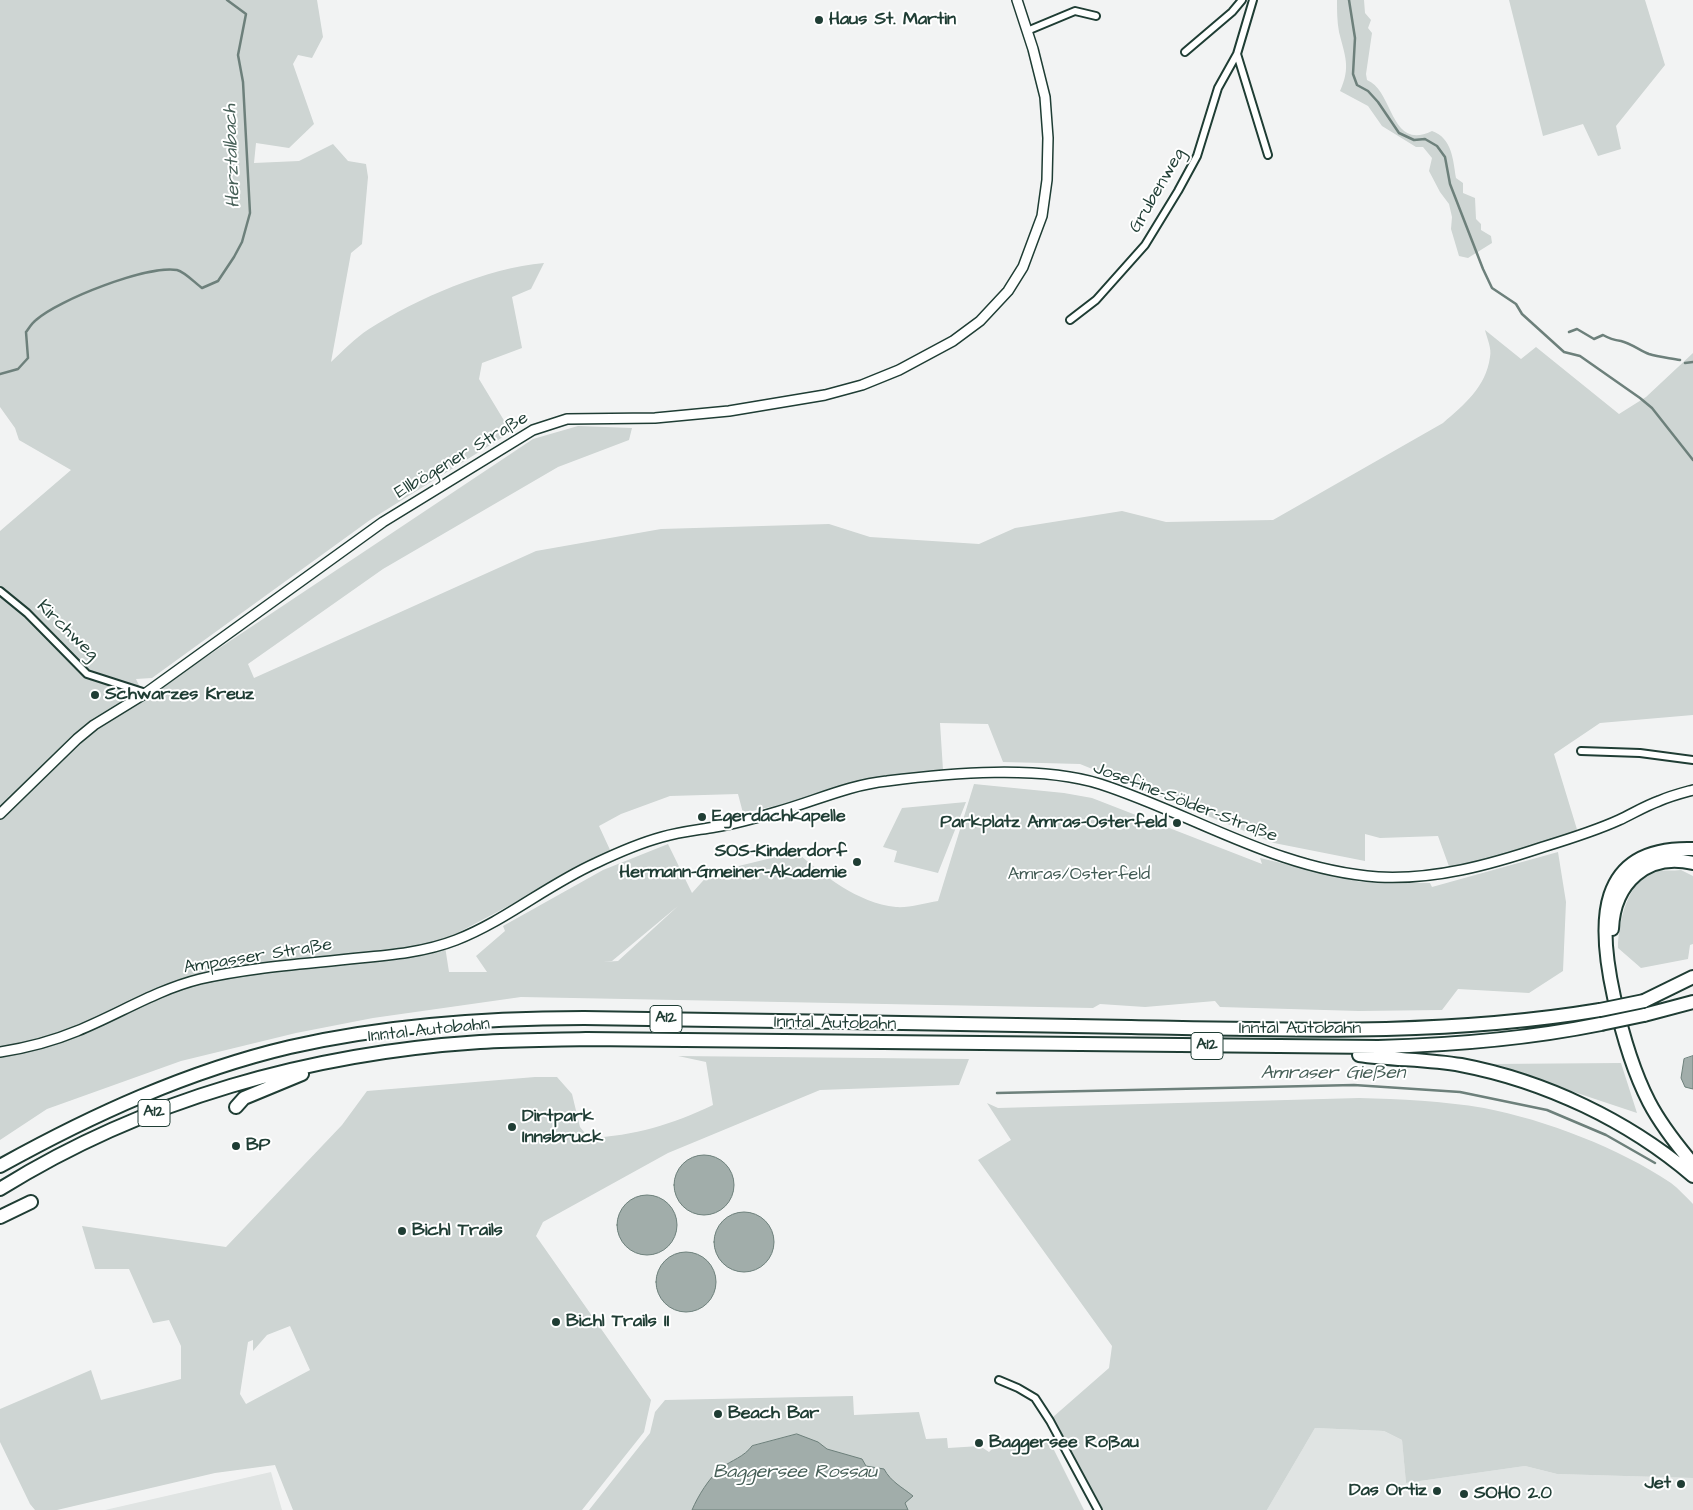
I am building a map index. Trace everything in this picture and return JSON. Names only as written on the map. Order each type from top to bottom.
[{"type":"highway","points":[[1693,849],[1658,852],[1636,861],[1626,870],[1611,893],[1606,907],[1604,937],[1617,1012],[1636,1073],[1649,1102],[1667,1132],[1693,1164]]},
{"type":"highway","points":[[1693,863],[1682,860],[1660,862],[1637,873],[1618,898],[1612,933],[1624,1010],[1639,1059],[1661,1108],[1693,1153]]},
{"type":"highway","points":[[1644,1001],[1693,977]]},
{"type":"highway","name":"Inntal Autobahn","points":[[0,1166],[95,1115],[174,1083],[254,1056],[342,1036],[408,1027],[530,1018],[976,1026],[1405,1030],[1501,1024],[1600,1010],[1693,988]]},
{"type":"highway","name":"Inntal Autobahn","points":[[0,1189],[93,1139],[179,1102],[255,1078],[319,1063],[381,1052],[481,1042],[596,1039],[1335,1047],[1477,1042],[1536,1036],[1601,1024],[1693,1002]]},
{"type":"highway","points":[[1335,1047],[1360,1055],[1417,1059],[1462,1066],[1533,1085],[1603,1116],[1645,1140],[1693,1176]]},
{"type":"highway","points":[[236,1107],[244,1098],[302,1074],[319,1063]]},
{"type":"highway","points":[[0,1217],[30,1202]]},
{"type":"main road","name":"Ellbögener Straße","points":[[0,814],[83,734],[146,693],[383,522],[444,487],[513,441],[542,426],[575,418],[655,418],[721,412],[802,400],[880,378],[953,342],[980,322],[1008,291],[1033,245],[1042,216],[1047,180],[1047,119],[1042,84],[1017,0]]},
{"type":"main road","name":"Josefine-Sölder-Straße","points":[[471,934],[552,885],[595,863],[664,836],[720,827],[783,810],[851,788],[882,781],[975,774],[1029,773],[1062,776],[1098,784],[1285,860],[1351,873],[1407,877],[1463,871],[1513,857],[1587,833],[1618,821],[1658,801],[1693,790]]},
{"type":"main road","name":"Ampasser Straße","points":[[0,1052],[19,1049],[64,1036],[156,994],[198,980],[226,974],[391,955],[437,947],[471,934]]},
{"type":"street","points":[[1185,52],[1232,12],[1242,0]]},
{"type":"street","name":"Grubenweg","points":[[1070,320],[1096,300],[1153,233],[1197,156],[1214,96],[1238,54],[1253,0]]},
{"type":"street","points":[[1027,31],[1075,11],[1096,16]]},
{"type":"street","points":[[1238,54],[1268,155]]},
{"type":"street","name":"Kirchweg","points":[[0,591],[26,613],[86,674],[146,693]]},
{"type":"street","points":[[1581,751],[1640,753],[1693,760]]},
{"type":"street","points":[[1000,1380],[1035,1398],[1050,1420],[1098,1510]]},
{"type":"shaded area","points":[[1315,1428],[1384,1431],[1402,1440],[1406,1483],[1525,1466],[1557,1474],[1693,1478],[1693,1510],[1267,1510]]},
{"type":"shaded area","points":[[271,1472],[282,1510],[105,1510]]},
{"type":"green space","name":"Amras/Osterfeld","points":[[0,0],[317,0],[323,37],[312,58],[298,55],[293,64],[314,124],[289,148],[256,143],[254,163],[299,161],[333,144],[348,161],[366,164],[368,177],[362,244],[351,253],[331,362],[354,340],[369,329],[409,306],[476,278],[522,266],[544,263],[531,289],[512,297],[522,348],[482,363],[479,379],[511,432],[370,520],[152,678],[136,679],[146,700],[188,669],[533,439],[578,426],[632,428],[629,440],[558,467],[383,569],[248,664],[254,678],[536,551],[661,529],[829,524],[870,537],[979,544],[1015,528],[1122,511],[1166,522],[1273,520],[1443,423],[1459,409],[1479,386],[1488,368],[1490,351],[1485,330],[1521,359],[1536,347],[1619,414],[1646,397],[1693,353],[1693,715],[1600,723],[1554,754],[1579,836],[1451,872],[1438,836],[1380,838],[1365,834],[1365,861],[1274,843],[1080,764],[1003,762],[988,724],[940,723],[943,770],[895,775],[853,784],[797,801],[743,813],[738,794],[670,796],[621,814],[599,826],[611,852],[444,940],[449,972],[487,972],[476,956],[505,931],[503,926],[603,870],[668,844],[692,893],[710,873],[796,852],[842,887],[868,900],[896,907],[938,901],[974,784],[1064,793],[1092,798],[1262,864],[1260,858],[1361,882],[1430,883],[1432,887],[1558,852],[1566,902],[1563,971],[1529,993],[1458,989],[1442,1010],[1359,1011],[1220,1007],[1215,1001],[1145,1007],[1100,1004],[1093,1008],[521,997],[373,1018],[296,1033],[181,1061],[47,1109],[0,1140],[0,531],[71,470],[19,440],[15,428],[0,407]],"holes":[[[678,906],[618,961],[603,962],[612,961]]]},
{"type":"green space","points":[[1337,0],[1364,0],[1365,13],[1371,20],[1368,28],[1372,33],[1366,74],[1367,80],[1376,86],[1400,127],[1408,133],[1418,135],[1432,131],[1439,134],[1448,144],[1456,178],[1463,183],[1463,193],[1475,198],[1476,219],[1481,224],[1481,230],[1491,236],[1492,243],[1468,258],[1459,256],[1451,229],[1452,217],[1449,204],[1429,171],[1432,158],[1423,147],[1416,147],[1382,126],[1368,106],[1340,91],[1345,75],[1346,62],[1338,28]]},
{"type":"green space","points":[[1509,0],[1645,0],[1665,65],[1616,126],[1621,149],[1598,156],[1583,124],[1543,136]]},
{"type":"green space","points":[[966,802],[938,873],[894,862],[897,851],[883,847],[902,808]]},
{"type":"green space","points":[[1681,870],[1693,876],[1693,944],[1690,945],[1688,959],[1641,968],[1618,948],[1620,927],[1627,902],[1632,891],[1647,875],[1657,871]]},
{"type":"green space","points":[[678,1056],[969,1059],[959,1085],[820,1090],[668,1153],[543,1222],[536,1236],[651,1400],[644,1432],[582,1510],[293,1510],[275,1465],[215,1473],[57,1510],[35,1510],[30,1504],[0,1442],[0,1409],[91,1370],[101,1400],[181,1379],[181,1346],[169,1320],[153,1323],[129,1269],[95,1269],[82,1226],[226,1247],[342,1125],[367,1091],[535,1077],[557,1077],[572,1094],[580,1127],[589,1138],[606,1137],[653,1128],[713,1105],[706,1062]],"holes":[[[290,1326],[310,1370],[246,1404],[240,1394],[248,1342],[253,1340],[253,1351],[267,1335]]]},
{"type":"green space","points":[[1621,1063],[1637,1113],[1490,1064]]},
{"type":"green space","points":[[1359,1098],[1453,1104],[1484,1108],[1532,1120],[1581,1137],[1629,1158],[1671,1183],[1693,1204],[1693,1478],[1557,1474],[1525,1466],[1406,1483],[1402,1440],[1384,1431],[1315,1428],[1267,1510],[1103,1510],[1053,1417],[1109,1368],[1112,1346],[978,1160],[1011,1140],[987,1103],[998,1108]]},
{"type":"green space","points":[[853,1396],[854,1415],[919,1412],[926,1439],[947,1438],[948,1448],[980,1446],[989,1452],[1000,1441],[1040,1438],[1050,1442],[1084,1510],[589,1510],[650,1433],[655,1412],[665,1400]]},
{"type":"water","points":[[1693,1056],[1693,1089],[1685,1087],[1681,1078],[1684,1059]]},
{"type":"water","points":[[704,1155],[720,1160],[725,1164],[729,1169],[734,1185],[729,1201],[725,1206],[720,1210],[704,1215],[688,1210],[683,1206],[679,1201],[674,1185],[679,1169],[683,1164],[688,1160]]},
{"type":"water","points":[[647,1195],[663,1200],[668,1204],[672,1209],[677,1225],[672,1241],[668,1246],[663,1250],[647,1255],[631,1250],[626,1246],[622,1241],[617,1225],[622,1209],[626,1204],[631,1200]]},
{"type":"water","points":[[744,1212],[760,1217],[765,1221],[769,1226],[774,1242],[769,1258],[765,1263],[760,1267],[744,1272],[728,1267],[723,1263],[719,1258],[714,1242],[719,1226],[723,1221],[728,1217]]},
{"type":"water","points":[[686,1252],[702,1257],[707,1261],[711,1266],[716,1282],[711,1298],[707,1303],[702,1307],[686,1312],[670,1307],[665,1303],[661,1298],[656,1282],[661,1266],[665,1261],[670,1257]]},
{"type":"water","name":"Baggersee Rossau","points":[[797,1434],[818,1442],[827,1449],[862,1459],[866,1466],[884,1469],[893,1481],[913,1496],[905,1503],[908,1510],[692,1510],[704,1488],[721,1468],[742,1456],[752,1446]]},
{"type":"waterway","name":"Herztalbach","points":[[0,374],[18,369],[28,358],[26,332],[36,320],[63,303],[125,278],[163,270],[180,271],[202,288],[218,281],[234,257],[242,242],[250,213],[243,82],[238,55],[246,14],[227,0]]},
{"type":"waterway","points":[[1349,0],[1355,38],[1353,74],[1357,85],[1368,91],[1378,102],[1399,133],[1414,140],[1425,139],[1437,146],[1445,157],[1450,184],[1492,288],[1516,304],[1522,314],[1564,352],[1580,356],[1652,408],[1693,460]]},
{"type":"waterway","points":[[1569,332],[1577,329],[1594,339],[1603,335],[1628,343],[1649,354],[1680,360]]},
{"type":"waterway","points":[[1685,363],[1693,362]]},
{"type":"waterway","name":"Amraser Gießen","points":[[997,1093],[1354,1085],[1460,1092],[1547,1110],[1606,1135],[1655,1163]]},
{"type":"place","name":"Haus St. Martin","points":[[819,20]]},
{"type":"place","name":"Schwarzes Kreuz","points":[[95,695]]},
{"type":"place","name":"Egerdachkapelle","points":[[702,817]]},
{"type":"place","name":"Parkplatz Amras-Osterfeld","points":[[1177,823]]},
{"type":"place","name":"SOS-Kinderdorf Hermann-Gmeiner-Akademie","points":[[857,862]]},
{"type":"place","name":"Dirtpark Innsbruck","points":[[512,1127]]},
{"type":"place","name":"BP","points":[[236,1146]]},
{"type":"place","name":"Bichl Trails","points":[[402,1231]]},
{"type":"place","name":"Bichl Trails II","points":[[556,1322]]},
{"type":"place","name":"Beach Bar","points":[[718,1414]]},
{"type":"place","name":"Baggersee Roßau","points":[[979,1443]]},
{"type":"place","name":"Jet","points":[[1681,1484]]},
{"type":"place","name":"Das Ortiz","points":[[1437,1491]]},
{"type":"place","name":"SOHO 2.0","points":[[1464,1494]]}]
